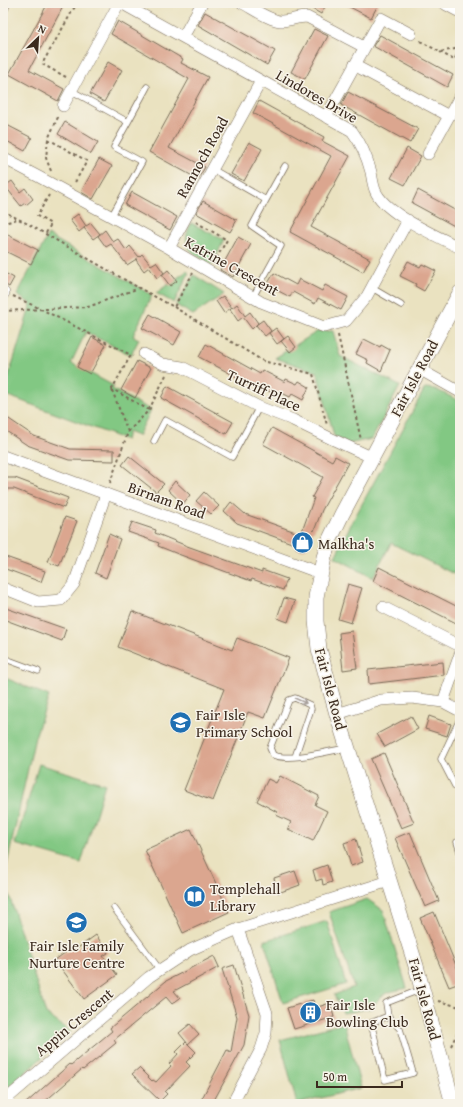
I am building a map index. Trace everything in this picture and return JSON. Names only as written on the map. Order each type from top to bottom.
[{"type":"street","points":[[63,106],[120,3]]},
{"type":"street","name":"Lindores Drive","points":[[120,3],[352,131],[365,153],[374,189],[377,195],[393,211],[460,248]]},
{"type":"street","points":[[183,37],[202,3]]},
{"type":"street","points":[[242,3],[274,20],[281,21],[298,17],[307,17],[364,47]]},
{"type":"street","points":[[447,3],[460,10]]},
{"type":"street","points":[[326,117],[381,18],[411,34]]},
{"type":"street","points":[[354,65],[449,116]]},
{"type":"street","name":"Rannoch Road","points":[[169,248],[261,81]]},
{"type":"street","points":[[428,154],[459,98]]},
{"type":"street","name":"Katrine Crescent","points":[[3,158],[169,248],[253,298],[324,327],[335,324]]},
{"type":"street","points":[[335,324],[346,321],[367,296],[408,220]]},
{"type":"street","name":"Fair Isle Road","points":[[453,1104],[424,993],[347,748],[319,649],[316,621],[316,597],[320,573],[330,539],[368,455],[419,369],[460,293]]},
{"type":"street","name":"Turriff Place","points":[[140,356],[163,364],[182,367],[259,407],[293,420],[332,440],[368,455]]},
{"type":"street","points":[[419,369],[460,392]]},
{"type":"street","name":"Birnam Road","points":[[3,456],[320,573]]},
{"type":"street","points":[[3,588],[38,602],[61,600],[74,584],[106,494]]},
{"type":"street","points":[[383,606],[460,646]]},
{"type":"street","points":[[442,702],[460,654]]},
{"type":"street","points":[[337,714],[381,700],[412,698],[442,702],[460,711]]},
{"type":"street","name":"Appin Crescent","points":[[3,1102],[149,977],[190,950],[238,929],[389,881]]},
{"type":"street","points":[[232,1104],[261,1049],[266,1033],[267,1013],[238,929]]},
{"type":"lane","points":[[3,13],[6,6]]},
{"type":"lane","points":[[74,87],[128,122]]},
{"type":"lane","points":[[111,217],[142,162],[114,146],[147,87]]},
{"type":"lane","points":[[253,298],[281,246],[252,226],[285,166]]},
{"type":"lane","points":[[212,169],[266,200]]},
{"type":"lane","points":[[372,288],[401,305]]},
{"type":"lane","points":[[154,441],[165,420],[232,457],[259,407]]},
{"type":"lane","points":[[3,658],[38,671]]},
{"type":"lane","points":[[295,757],[311,709],[310,705],[295,698],[289,700],[270,748],[272,755],[280,758],[295,757],[347,748]]},
{"type":"lane","points":[[455,786],[441,759],[460,719]]},
{"type":"lane","points":[[457,842],[460,852]]},
{"type":"lane","points":[[114,908],[160,970]]},
{"type":"lane","points":[[388,1016],[371,1023],[385,1080],[413,1073],[400,1029],[388,1016],[386,1003],[424,993]]},
{"type":"path","points":[[74,87],[42,64],[77,3]]},
{"type":"path","points":[[411,34],[454,60],[460,49]]},
{"type":"path","points":[[440,52],[460,49]]},
{"type":"path","points":[[46,234],[52,224],[37,216],[55,182],[46,158],[48,140],[63,106]]},
{"type":"path","points":[[48,140],[87,161],[68,193]]},
{"type":"path","points":[[3,211],[18,218],[174,307],[263,361],[313,374],[332,440]]},
{"type":"path","points":[[186,216],[227,240],[209,272]]},
{"type":"path","points":[[3,226],[18,218]]},
{"type":"path","points":[[174,307],[198,265]]},
{"type":"path","points":[[3,311],[88,307],[139,288]]},
{"type":"path","points":[[4,292],[42,309],[131,355],[140,356]]},
{"type":"path","points":[[335,324],[368,455]]},
{"type":"path","points":[[131,355],[140,356]]},
{"type":"path","points":[[128,432],[112,389],[131,355]]},
{"type":"path","points":[[106,494],[128,432],[149,410],[167,374],[161,371]]},
{"type":"path","points":[[112,389],[149,410]]},
{"type":"path","points":[[424,993],[460,1007]]},
{"type":"green space","points":[[191,223],[224,240],[212,265],[193,253],[187,244],[186,238]]},
{"type":"green space","points":[[48,235],[152,295],[133,336],[139,339],[131,355],[86,332],[71,363],[114,386],[112,389],[151,410],[138,436],[128,432],[126,440],[3,394],[31,304],[17,295]]},
{"type":"green space","points":[[187,271],[189,273],[174,303],[156,293]]},
{"type":"green space","points":[[194,275],[224,294],[193,315],[176,305]]},
{"type":"green space","points":[[318,331],[333,331],[340,356],[400,386],[372,439],[348,444],[334,436],[317,372],[275,358]]},
{"type":"green space","points":[[425,388],[435,389],[460,401],[460,577],[391,543],[373,578],[335,557],[349,528]]},
{"type":"green space","points":[[3,677],[49,696],[35,737],[4,878],[46,1014],[71,1032],[3,1092]]},
{"type":"green space","points":[[39,764],[105,784],[81,863],[15,844]]},
{"type":"green space","points":[[367,899],[383,910],[407,988],[383,995],[379,998],[373,1008],[343,1013],[334,995],[354,987],[329,912]]},
{"type":"green space","points":[[327,921],[346,984],[283,1003],[264,941]]},
{"type":"green space","points":[[344,1023],[361,1088],[297,1104],[280,1040]]},
{"type":"building","points":[[48,3],[65,3],[29,70],[64,89],[58,101],[9,74]]},
{"type":"building","points":[[302,3],[327,3],[321,14]]},
{"type":"building","points":[[342,3],[379,3],[371,18]]},
{"type":"building","points":[[205,12],[275,51],[267,65],[198,25]]},
{"type":"building","points":[[118,21],[183,59],[181,63],[208,77],[169,148],[205,167],[198,179],[149,152],[189,79],[111,34]]},
{"type":"building","points":[[314,29],[328,36],[305,79],[291,72]]},
{"type":"building","points":[[380,35],[453,75],[447,87],[373,46]]},
{"type":"building","points":[[108,62],[122,70],[104,102],[90,94]]},
{"type":"building","points":[[348,92],[418,129],[410,143],[341,105]]},
{"type":"building","points":[[259,101],[324,137],[322,141],[350,156],[311,227],[370,259],[363,272],[290,232],[331,156],[253,113]]},
{"type":"building","points":[[65,122],[98,142],[91,154],[58,134]]},
{"type":"building","points":[[3,123],[32,138],[25,151],[3,139]]},
{"type":"building","points":[[249,142],[262,149],[244,181],[231,174]]},
{"type":"building","points":[[407,148],[421,156],[405,185],[391,178]]},
{"type":"building","points":[[99,159],[112,166],[93,199],[81,192]]},
{"type":"building","points":[[12,181],[20,192],[25,188],[33,199],[26,205],[25,203],[21,206],[5,186]]},
{"type":"building","points":[[418,190],[460,213],[460,229],[412,203]]},
{"type":"building","points":[[132,192],[177,217],[170,230],[125,205]]},
{"type":"building","points":[[203,201],[237,220],[230,232],[196,213]]},
{"type":"building","points":[[78,214],[86,226],[91,223],[100,234],[93,239],[84,228],[85,227],[79,232],[70,220]]},
{"type":"building","points":[[105,230],[113,242],[118,239],[126,250],[130,246],[139,257],[142,254],[151,265],[156,262],[164,273],[157,278],[149,267],[144,271],[136,260],[138,258],[127,265],[111,244],[106,247],[98,236]]},
{"type":"building","points":[[6,234],[38,250],[31,264],[3,250],[3,239]]},
{"type":"building","points":[[238,237],[251,244],[233,277],[220,270]]},
{"type":"building","points":[[408,261],[420,267],[422,264],[436,271],[424,291],[415,286],[416,284],[400,276]]},
{"type":"building","points":[[168,270],[177,281],[170,286],[162,275]]},
{"type":"building","points":[[3,272],[14,278],[9,287],[3,283]]},
{"type":"building","points":[[274,273],[296,285],[299,279],[322,291],[325,285],[348,297],[341,310],[318,298],[315,304],[293,292],[290,297],[267,285]]},
{"type":"building","points":[[223,296],[232,308],[237,304],[245,316],[250,312],[258,323],[252,329],[243,317],[238,321],[230,309],[231,308],[224,313],[216,301]]},
{"type":"building","points":[[150,314],[181,332],[174,345],[142,328]]},
{"type":"building","points":[[263,320],[271,331],[265,336],[256,325]]},
{"type":"building","points":[[276,328],[284,339],[277,344],[269,333]]},
{"type":"building","points":[[288,336],[296,347],[290,352],[281,341]]},
{"type":"building","points":[[92,337],[106,345],[90,374],[77,367]]},
{"type":"building","points":[[364,339],[390,350],[381,371],[367,363],[368,360],[356,354]]},
{"type":"building","points":[[206,344],[260,374],[262,370],[285,382],[286,379],[297,384],[299,381],[309,387],[303,400],[292,394],[290,397],[280,392],[278,396],[255,384],[254,386],[199,357]]},
{"type":"building","points":[[137,361],[151,368],[135,398],[121,390]]},
{"type":"building","points":[[167,386],[233,422],[226,434],[161,398]]},
{"type":"building","points":[[3,415],[34,436],[70,449],[114,450],[114,461],[69,460],[27,445],[3,429]]},
{"type":"building","points":[[272,428],[332,461],[335,456],[348,463],[322,510],[314,531],[313,530],[308,547],[302,550],[296,548],[297,545],[237,523],[224,511],[231,502],[245,514],[301,534],[314,498],[312,497],[323,477],[263,444]]},
{"type":"building","points":[[129,456],[164,484],[156,492],[122,465]]},
{"type":"building","points":[[3,478],[15,478],[68,498],[64,508],[14,489],[3,489]]},
{"type":"building","points":[[175,481],[190,495],[183,504],[168,490]]},
{"type":"building","points":[[204,492],[219,506],[211,514],[196,501]]},
{"type":"building","points":[[65,517],[77,521],[59,566],[48,562]]},
{"type":"building","points":[[132,522],[156,530],[155,533],[187,546],[262,573],[262,570],[287,579],[283,590],[252,579],[251,581],[158,546],[159,543],[128,532]]},
{"type":"building","points":[[109,534],[120,539],[106,578],[95,573]]},
{"type":"building","points":[[3,556],[45,571],[41,582],[3,568]]},
{"type":"building","points":[[379,567],[460,608],[460,625],[373,581]]},
{"type":"building","points":[[348,584],[362,588],[351,623],[338,619]]},
{"type":"building","points":[[284,598],[295,601],[288,622],[277,618]]},
{"type":"building","points":[[3,607],[66,629],[62,641],[3,619]]},
{"type":"building","points":[[132,611],[232,650],[237,638],[289,658],[265,718],[248,712],[213,801],[184,790],[224,689],[118,647]]},
{"type":"building","points":[[352,631],[357,668],[343,670],[339,633]]},
{"type":"building","points":[[443,662],[444,675],[369,684],[368,670]]},
{"type":"building","points":[[411,716],[418,729],[385,747],[377,734]]},
{"type":"building","points":[[429,716],[451,724],[447,736],[425,729]]},
{"type":"building","points":[[384,753],[414,823],[401,828],[371,759]]},
{"type":"building","points":[[280,776],[319,796],[315,805],[327,811],[313,841],[288,829],[291,822],[276,815],[277,812],[257,801],[268,779],[276,783]]},
{"type":"building","points":[[191,829],[229,912],[183,933],[145,850]]},
{"type":"building","points":[[410,832],[439,901],[425,907],[395,838]]},
{"type":"building","points":[[356,839],[363,862],[351,866],[344,843]]},
{"type":"building","points":[[327,865],[332,882],[323,885],[322,879],[316,881],[313,870]]},
{"type":"building","points":[[295,871],[300,885],[278,893],[274,878]]},
{"type":"building","points":[[434,912],[460,975],[460,983],[449,987],[420,918]]},
{"type":"building","points":[[96,935],[108,953],[103,956],[117,975],[84,999],[55,960],[73,947],[75,950]]},
{"type":"building","points":[[214,956],[219,967],[174,991],[180,998],[172,1004],[166,997],[114,1040],[116,1043],[83,1070],[82,1069],[42,1104],[25,1104],[70,1064],[71,1065],[112,1031],[110,1028],[166,981]]},
{"type":"building","points":[[234,965],[249,1015],[244,1045],[212,1104],[199,1104],[227,1050],[231,1052],[237,1017],[222,969]]},
{"type":"building","name":"Fair Isle Bowling Club","points":[[313,1000],[315,1008],[330,1003],[334,1017],[294,1029],[287,1008]]},
{"type":"building","points":[[190,1024],[199,1034],[188,1044],[179,1033]]},
{"type":"building","points":[[186,1042],[196,1052],[186,1062],[190,1066],[165,1092],[167,1094],[160,1101],[132,1074],[139,1068],[152,1081],[153,1080],[156,1082],[171,1066],[169,1064],[178,1054],[176,1052]]},
{"type":"place","name":"Malkha's","points":[[303,543]]},
{"type":"place","name":"Fair Isle Primary School","points":[[181,723]]},
{"type":"place","name":"Templehall Library","points":[[195,897]]},
{"type":"place","name":"Fair Isle Family Nurture Centre","points":[[77,922]]},
{"type":"place","name":"Fair Isle Bowling Club","points":[[310,1013]]}]
